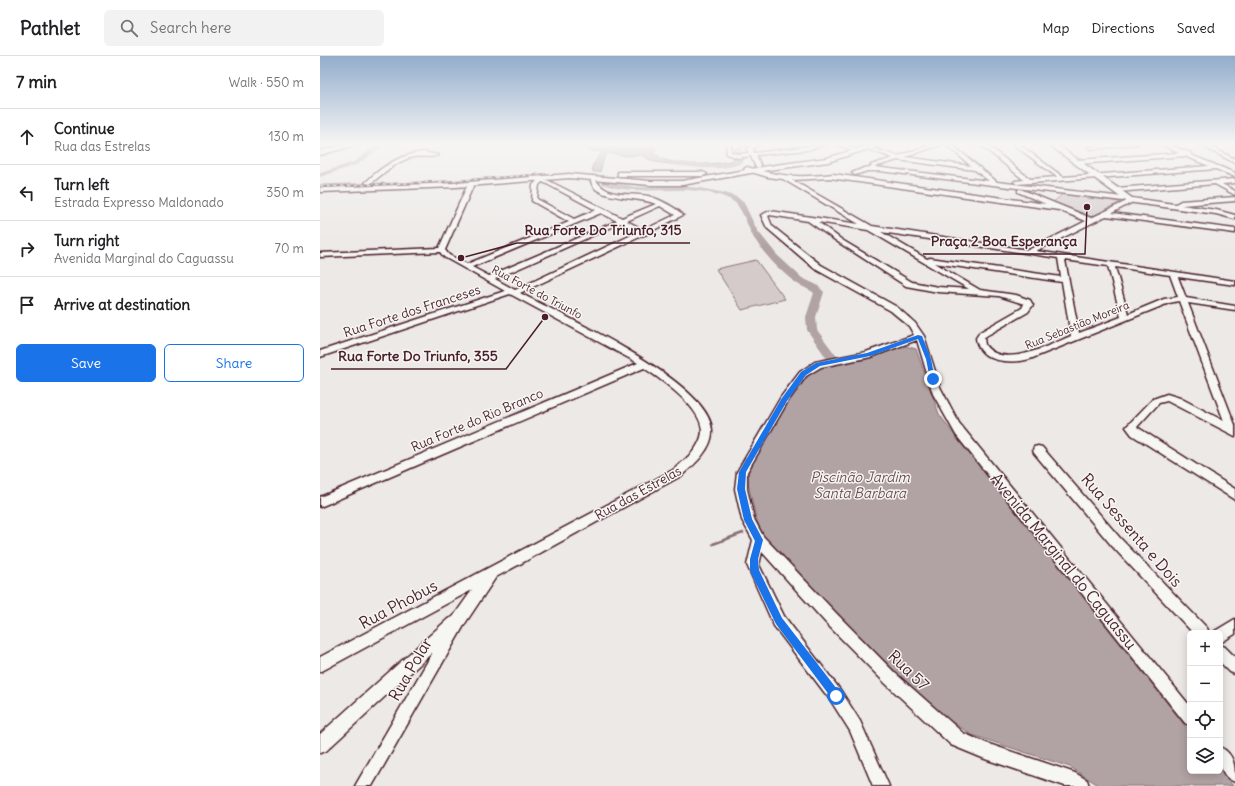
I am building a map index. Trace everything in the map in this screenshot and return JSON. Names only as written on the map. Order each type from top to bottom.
[{"type":"main road","points":[[471,184],[484,178]]},
{"type":"main road","points":[[320,185],[509,178]]},
{"type":"main road","points":[[320,190],[456,185],[529,178]]},
{"type":"main road","points":[[607,178],[670,183],[719,178]]},
{"type":"main road","points":[[1099,178],[1125,199],[1235,217]]},
{"type":"main road","points":[[456,185],[467,192],[490,182]]},
{"type":"street","points":[[368,183],[375,178]]},
{"type":"street","points":[[539,178],[536,185],[534,200],[574,222]]},
{"type":"street","points":[[542,178],[645,232]]},
{"type":"street","points":[[785,178],[872,228],[978,292]]},
{"type":"street","points":[[794,178],[801,187]]},
{"type":"street","points":[[842,178],[1061,208]]},
{"type":"street","points":[[940,192],[944,178]]},
{"type":"street","points":[[945,178],[1015,185],[1125,199],[1215,182],[1235,181]]},
{"type":"street","points":[[990,178],[998,184],[1015,185],[1029,181],[1060,178]]},
{"type":"street","points":[[1025,178],[1029,181]]},
{"type":"street","points":[[593,180],[595,186],[606,192],[647,199],[660,204]]},
{"type":"street","points":[[1215,182],[1235,193]]},
{"type":"street","points":[[320,255],[442,250],[471,184]]},
{"type":"street","points":[[1015,185],[1061,208],[1092,221]]},
{"type":"street","points":[[1030,252],[1107,214],[1125,199]]},
{"type":"street","points":[[1175,206],[1178,204],[1235,199]]},
{"type":"street","points":[[489,279],[660,204]]},
{"type":"street","name":"Rua Forte dos Franceses","points":[[320,354],[513,292],[680,215],[660,204]]},
{"type":"street","points":[[466,267],[602,210]]},
{"type":"street","points":[[881,786],[854,726],[836,696],[779,621],[753,565],[755,533],[741,489],[742,472],[794,385],[811,368],[826,362],[868,355],[920,336],[902,315],[818,267],[769,227],[764,214],[770,213],[1235,283]]},
{"type":"street","points":[[1107,214],[1235,231]]},
{"type":"street","name":"Rua Sebastião Moreira","points":[[810,219],[840,241],[909,284],[922,287],[978,292],[1027,302],[1029,305],[1025,310],[983,334],[980,338],[981,347],[989,353],[1004,358],[1021,359],[1167,301],[1183,299]]},
{"type":"street","name":"Rua Forte do Triunfo","points":[[442,250],[446,256],[645,364]]},
{"type":"street","points":[[1061,257],[1075,337]]},
{"type":"street","points":[[925,260],[1064,280]]},
{"type":"street","points":[[1111,264],[1125,317]]},
{"type":"street","points":[[1173,274],[1234,431]]},
{"type":"street","points":[[1183,299],[1235,308]]},
{"type":"street","name":"Avenida Marginal do Caguassu","points":[[920,336],[925,347],[940,399],[960,432],[1187,714]]},
{"type":"street","name":"Rua Forte do Rio Branco","points":[[320,502],[645,364]]},
{"type":"street","name":"Rua das Estrelas","points":[[492,572],[677,473],[699,453],[707,429],[703,418],[682,392],[645,364]]},
{"type":"street","points":[[1234,431],[1177,400],[1167,397],[1156,401],[1131,427],[1235,494]]},
{"type":"street","name":"Rua Sessenta e Dois","points":[[1038,450],[1116,542],[1199,630]]},
{"type":"street","name":"Rua 57","points":[[755,533],[884,673],[957,739],[978,749],[1069,779],[1081,786]]},
{"type":"street","name":"Rua Polar","points":[[363,786],[461,617],[492,572]]},
{"type":"street","name":"Rua Phobus","points":[[320,665],[492,572]]},
{"type":"street","points":[[320,745],[461,617]]},
{"type":"street","points":[[1223,634],[1235,626]]},
{"type":"street","points":[[1223,655],[1235,667]]},
{"type":"street","points":[[1223,759],[1235,774]]},
{"type":"shaded area","points":[[383,183],[391,185],[320,189],[320,185]]},
{"type":"shaded area","points":[[1063,194],[1120,202],[1089,218],[1052,203]]},
{"type":"shaded area","points":[[756,260],[785,299],[742,310],[716,269]]},
{"type":"water","name":"Piscinão Jardim Santa Barbara","points":[[902,345],[916,349],[939,414],[1187,728],[1187,774],[1223,773],[1233,786],[1100,786],[1070,767],[972,735],[949,720],[895,671],[764,540],[756,518],[748,483],[748,470],[777,418],[808,376],[816,371],[823,367],[837,363],[859,361],[885,353]]},
{"type":"waterway","points":[[605,182],[615,186],[636,189],[695,189],[722,194],[739,202],[753,230],[768,251],[799,280],[813,287],[819,292],[811,317],[812,330],[843,373]]},
{"type":"waterway","points":[[713,544],[743,533]]},
{"type":"railway","points":[[320,187],[492,178]]},
{"type":"place","name":"Praça 2 Boa Esperança","points":[[1087,207]]},
{"type":"place","name":"Rua Forte Do Triunfo, 315","points":[[461,258]]},
{"type":"place","name":"Rua Forte Do Triunfo, 355","points":[[545,317]]},
{"type":"route","points":[[836,696],[779,621],[755,571],[753,565],[759,540],[748,520],[741,489],[742,472],[784,399],[804,374],[818,364],[880,352],[920,336],[925,347],[933,379]]}]
